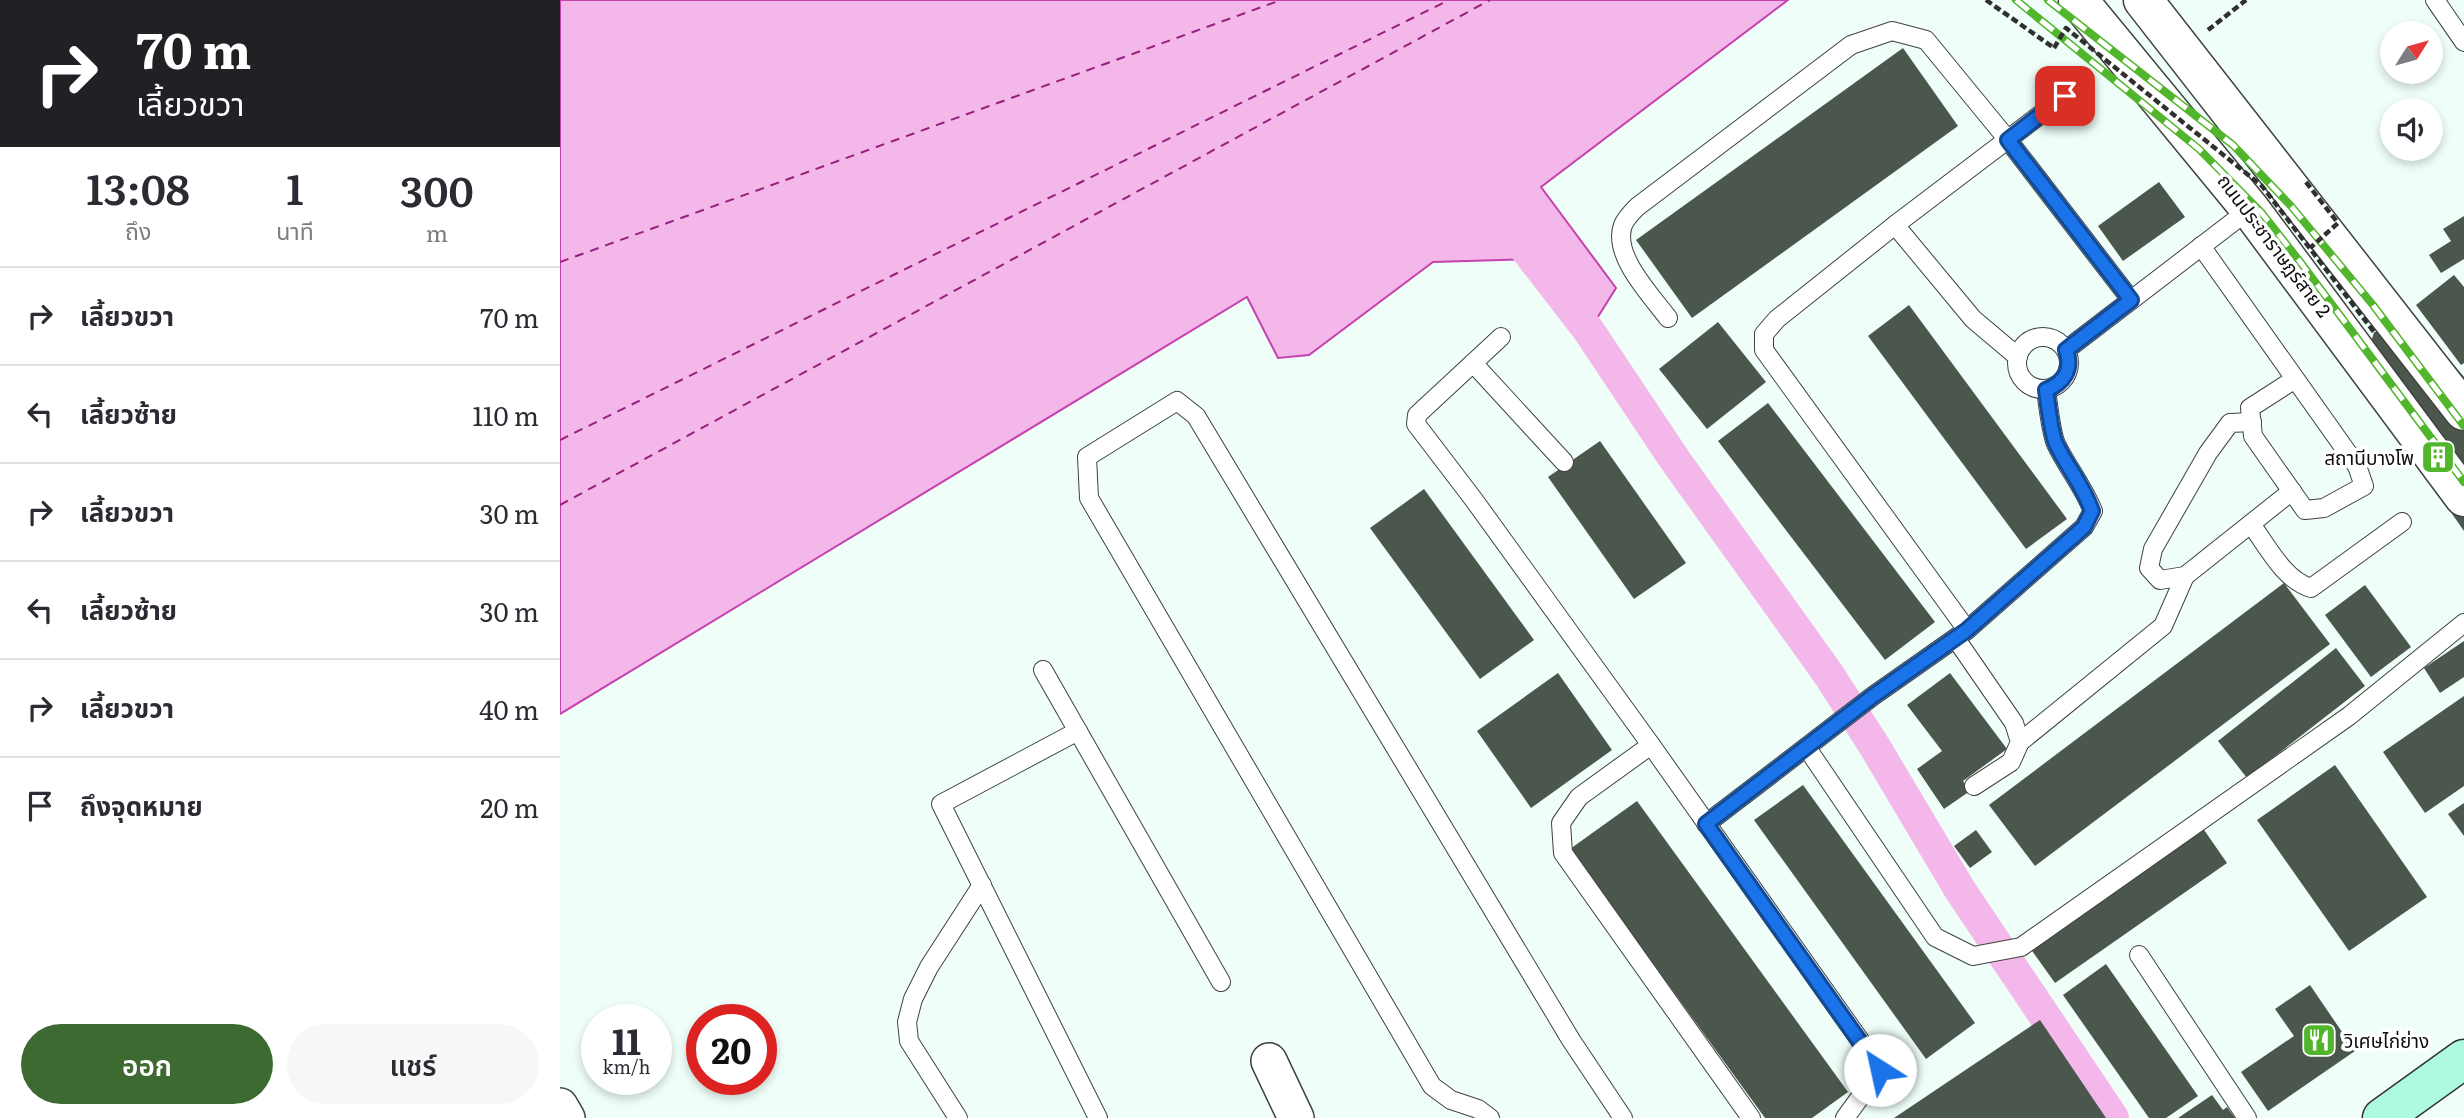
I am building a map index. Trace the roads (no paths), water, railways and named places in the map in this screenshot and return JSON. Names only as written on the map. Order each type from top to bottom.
[{"type":"main road","points":[[2382,1118],[2464,1059]]},
{"type":"street","name":"ถนนประชาราษฎร์สาย 2","points":[[2078,0],[2250,209],[2464,497]]},
{"type":"street","points":[[2155,4],[2464,411]]},
{"type":"street","points":[[1269,1061],[1296,1118]]},
{"type":"street","points":[[560,1106],[567,1118]]},
{"type":"lane","points":[[2435,0],[2464,42]]},
{"type":"lane","points":[[1668,317],[1625,259],[1620,238],[1624,222],[1637,207],[1851,45],[1892,31],[1926,40],[2008,140],[2131,300]]},
{"type":"lane","points":[[2020,742],[2014,723],[1961,634],[1764,350],[1764,334],[1777,319],[1895,225],[2065,96]]},
{"type":"lane","points":[[2066,350],[2250,209]]},
{"type":"lane","points":[[1895,225],[1973,318],[2018,357]]},
{"type":"lane","points":[[2201,246],[2357,466],[2364,486],[2324,509],[2305,510],[2253,436],[2250,408],[2295,379]]},
{"type":"lane","points":[[1501,337],[1417,415],[1416,424],[1474,499],[1651,745],[1884,1075],[1845,1118]]},
{"type":"lane","points":[[2041,337],[2053,339],[2066,350],[2069,367],[2066,376],[2057,386],[2046,390],[2035,388],[2025,383],[2019,373],[2018,357],[2027,343],[2041,337]]},
{"type":"lane","points":[[1473,363],[1564,462]]},
{"type":"lane","points":[[1706,824],[1873,696],[1961,634],[2084,527],[2092,511],[2085,490],[2052,435],[2046,390]]},
{"type":"lane","points":[[1490,1118],[1478,1109],[1451,1100],[1432,1086],[1089,498],[1087,457],[1177,401],[1196,416],[1570,1040],[1623,1118]]},
{"type":"lane","points":[[2185,576],[2160,580],[2149,568],[2153,549],[2208,453],[2230,423],[2252,422]]},
{"type":"lane","points":[[1974,786],[2011,762],[2020,742],[2163,626],[2185,576],[2292,491]]},
{"type":"lane","points":[[2251,524],[2288,574],[2298,584],[2311,588],[2402,522]]},
{"type":"lane","points":[[1807,748],[1935,937],[1973,956],[1992,954],[2021,947],[2349,716],[2464,623]]},
{"type":"lane","points":[[1043,670],[1221,982]]},
{"type":"lane","points":[[1078,731],[941,804],[1098,1118]]},
{"type":"lane","points":[[1651,745],[1579,797],[1561,823],[1563,853],[1751,1118]]},
{"type":"lane","points":[[958,1118],[909,1041],[907,1022],[913,999],[929,967],[982,886]]},
{"type":"lane","points":[[2139,955],[2247,1118]]},
{"type":"waterway","points":[[1507,225],[1589,331],[1675,460],[1829,675],[1960,890],[2113,1118]]},
{"type":"railway","points":[[2016,0],[2199,149],[2261,212],[2464,482]]},
{"type":"railway","points":[[2048,0],[2233,145],[2291,206],[2373,305],[2464,426]]},
{"type":"place","name":"สถานีบางโพ","points":[[2438,457]]},
{"type":"place","name":"วิเศษไก่ย่าง","points":[[2319,1040]]}]
